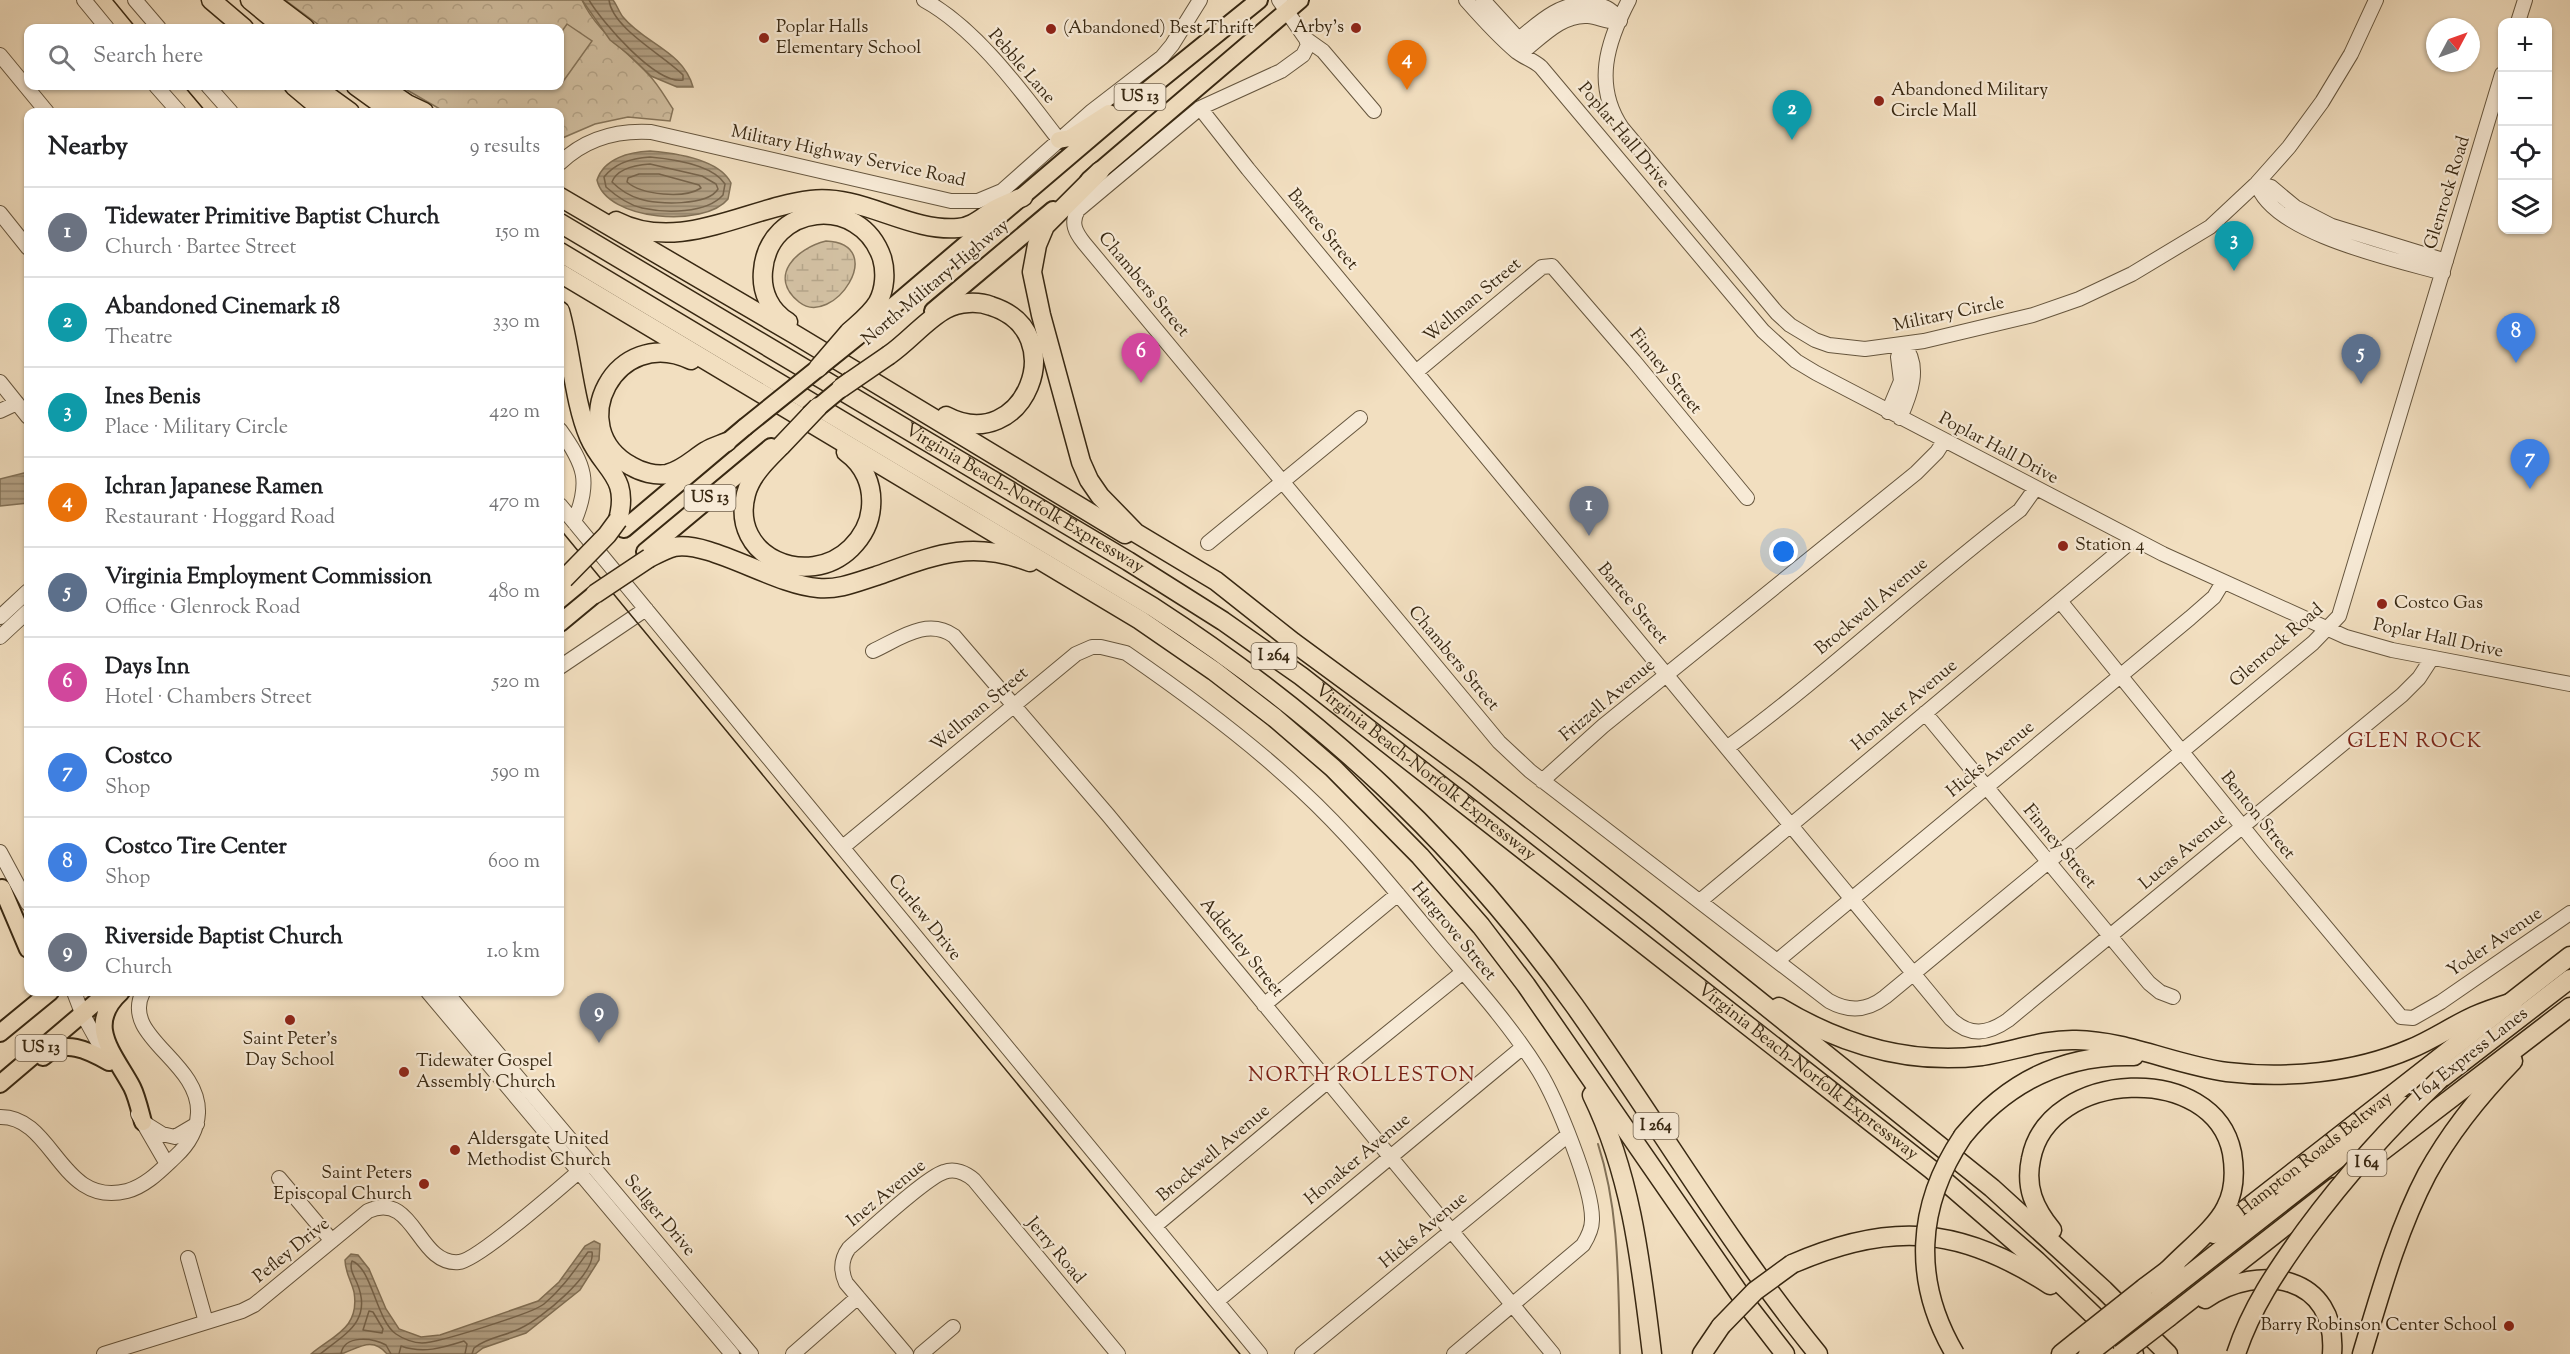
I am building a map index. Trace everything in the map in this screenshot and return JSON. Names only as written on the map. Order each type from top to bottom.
[{"type":"highway","points":[[203,0],[226,24]]},
{"type":"highway","points":[[211,0],[239,24]]},
{"type":"highway","points":[[250,0],[279,24]]},
{"type":"highway","points":[[268,0],[300,24]]},
{"type":"highway","points":[[299,90],[321,108]]},
{"type":"highway","points":[[320,90],[344,108]]},
{"type":"highway","points":[[362,90],[386,108]]},
{"type":"highway","points":[[386,90],[414,108]]},
{"type":"highway","points":[[1100,171],[1045,226],[1037,245],[1032,272],[1041,315],[1081,462],[1100,496],[1122,521],[1216,581],[1264,620],[1474,775],[1717,968],[1978,1176],[2104,1290],[2168,1354]]},
{"type":"highway","points":[[564,199],[622,224],[669,232],[704,228],[798,202],[828,199],[931,226],[959,228],[970,226],[994,210],[1023,197]]},
{"type":"highway","points":[[564,199],[844,364],[1264,620]]},
{"type":"highway","points":[[818,368],[853,334],[872,311],[882,292],[885,273],[878,247],[866,230],[848,218],[820,214],[800,219],[783,230],[769,249],[763,270],[764,292],[781,318],[844,364]]},
{"type":"highway","name":"Virginia Beach-Norfolk Expressway","points":[[564,225],[1077,530],[1196,603],[1286,664],[1908,1151],[1964,1197],[2092,1312],[2134,1354]]},
{"type":"highway","name":"Virginia Beach-Norfolk Expressway","points":[[564,254],[1153,607],[1231,660],[1341,746],[1404,806],[1471,877],[1509,922],[1573,1005],[1740,1247],[1818,1354]]},
{"type":"highway","points":[[564,275],[1102,596],[1177,644],[1250,698],[1310,748],[1406,840],[1475,919],[1559,1032],[1748,1306],[1785,1354]]},
{"type":"highway","points":[[841,388],[946,309],[964,304],[987,304],[1006,312],[1021,324],[1031,343],[1034,375],[1027,393],[1010,412],[999,419],[979,424],[951,419],[880,386]]},
{"type":"highway","points":[[564,330],[585,427],[596,450],[615,474],[621,508],[621,524],[564,579]]},
{"type":"highway","points":[[727,442],[706,451],[687,465],[667,474],[636,469],[618,457],[606,441],[600,419],[602,397],[606,385],[619,368],[637,357],[656,353],[680,354],[740,382]]},
{"type":"highway","points":[[786,408],[849,454],[860,465],[870,483],[871,513],[861,536],[846,553],[826,564],[806,568],[782,564],[759,549],[748,531],[744,508],[749,484],[766,460],[778,445],[818,407]]},
{"type":"highway","points":[[596,594],[647,555],[675,547],[694,547],[787,583],[820,589],[850,585],[946,553],[986,551],[1029,561],[1102,596]]},
{"type":"highway","name":"Hampton Roads Beltway","points":[[2061,1354],[2084,1350],[2150,1294],[2168,1270],[2570,956]]},
{"type":"highway","points":[[1717,968],[1782,1009],[1822,1030],[1843,1040],[1888,1053],[1912,1057],[1954,1059],[2010,1051],[2054,1040],[2075,1040],[2108,1042],[2212,1070],[2260,1074],[2292,1074],[2358,1065],[2409,1050],[2476,1015],[2513,1002]]},
{"type":"highway","name":"I 64 Express Lanes","points":[[2150,1294],[2314,1176],[2570,979]]},
{"type":"highway","points":[[2360,1354],[2416,1196],[2442,1150],[2468,1113],[2498,1077],[2566,1010]]},
{"type":"highway","name":"Hampton Roads Beltway","points":[[2121,1354],[2566,1010]]},
{"type":"highway","points":[[1559,1032],[1599,1111],[1625,1181],[1640,1249],[1652,1354]]},
{"type":"highway","points":[[1954,1354],[1934,1310],[1925,1273],[1924,1254],[1927,1220],[1934,1190],[1942,1171],[1963,1136],[1976,1120],[2004,1094],[2053,1067],[2072,1061],[2110,1056],[2175,1061]]},
{"type":"highway","points":[[2236,1354],[2247,1324],[2263,1292],[2300,1239],[2376,1142],[2441,1078]]},
{"type":"highway","points":[[2104,1290],[2069,1251],[2038,1211],[2032,1200],[2029,1177],[2036,1140],[2049,1120],[2063,1108],[2102,1092],[2136,1088],[2153,1089],[2178,1095],[2193,1101],[2208,1112],[2228,1139],[2234,1163],[2234,1176],[2227,1206],[2211,1227],[2168,1270]]},
{"type":"highway","points":[[1702,1354],[1721,1326],[1755,1291],[1792,1264],[1826,1250],[1862,1240],[1920,1236],[1950,1240],[2004,1257],[2092,1312]]},
{"type":"highway","points":[[1740,1247],[1832,1354]]},
{"type":"highway","points":[[2171,1315],[2189,1309],[2212,1294],[2240,1283],[2266,1278],[2281,1279],[2302,1288],[2321,1305],[2331,1326],[2332,1354]]},
{"type":"main road","name":"North Military Highway","points":[[853,334],[1023,197],[1139,97],[1259,0]]},
{"type":"main road","name":"North Military Highway","points":[[887,354],[1100,171],[1283,6],[1300,0]]},
{"type":"main road","points":[[1059,140],[1070,138],[1091,123],[1139,97]]},
{"type":"main road","name":"US 13","points":[[621,524],[818,368]]},
{"type":"main road","points":[[818,407],[841,388]]},
{"type":"main road","name":"US 13","points":[[647,555],[778,445]]},
{"type":"main road","points":[[564,620],[596,594]]},
{"type":"main road","points":[[1,887],[24,940]]},
{"type":"main road","points":[[0,1027],[28,996]]},
{"type":"main road","name":"US 13","points":[[0,1033],[45,996]]},
{"type":"main road","name":"US 13","points":[[0,1084],[103,996]]},
{"type":"main road","points":[[116,996],[109,1002],[103,1028],[105,1040],[133,1090],[143,1122]]},
{"type":"main road","points":[[0,1091],[57,1047],[84,1050],[109,1062]]},
{"type":"street","points":[[84,0],[104,24]]},
{"type":"street","points":[[135,0],[156,24]]},
{"type":"street","name":"Pebble Lane","points":[[924,0],[945,14],[981,47],[1059,140]]},
{"type":"street","name":"Military Highway Service Road","points":[[564,160],[576,149],[609,135],[624,132],[651,132],[951,201],[978,201],[997,194],[1033,165],[1092,111],[1162,57],[1200,0]]},
{"type":"street","name":"Poplar Hall Drive","points":[[1466,0],[1541,67],[1763,331],[1780,348],[1816,373],[2134,540],[2327,628],[2367,644],[2570,684]]},
{"type":"street","name":"Poplar Hall Drive","points":[[1483,0],[1521,49]]},
{"type":"street","name":"Military Circle","points":[[1629,0],[1608,50],[1604,77],[1613,116],[1778,313],[1801,332],[1829,345],[1865,349],[1903,344],[2014,320],[2079,299],[2132,274],[2210,227],[2258,183],[2289,147],[2322,102],[2351,54],[2376,0]]},
{"type":"street","points":[[2519,18],[2524,0]]},
{"type":"street","points":[[1521,49],[1554,11],[1572,4],[1594,4],[1605,7],[1613,10],[1620,21]]},
{"type":"street","points":[[1200,108],[1268,78],[1295,63],[1305,52],[1308,45],[1306,39],[1283,6]]},
{"type":"street","points":[[1306,39],[1323,51],[1374,111]]},
{"type":"street","points":[[0,55],[24,84]]},
{"type":"street","name":"Glenrock Road","points":[[1885,997],[2313,643],[2341,612],[2498,87]]},
{"type":"street","points":[[29,90],[44,108]]},
{"type":"street","points":[[160,90],[175,108]]},
{"type":"street","points":[[212,90],[227,108]]},
{"type":"street","name":"Chambers Street","points":[[1200,108],[1078,210],[1074,228],[1143,315],[1499,742],[1542,781],[1838,1006],[1860,1009],[1871,1006],[1885,997]]},
{"type":"street","name":"Bartee Street","points":[[1200,108],[1236,155],[1951,1019],[1964,1029],[1986,1032],[2008,1020]]},
{"type":"street","points":[[2258,183],[2260,192],[2269,204],[2321,236],[2444,267]]},
{"type":"street","points":[[0,213],[24,243]]},
{"type":"street","name":"Wellman Street","points":[[1416,372],[1542,267],[1555,268]]},
{"type":"street","name":"Finney Street","points":[[1555,268],[1747,498]]},
{"type":"street","points":[[1894,415],[1913,382],[1911,356],[1903,344]]},
{"type":"street","points":[[0,382],[24,412]]},
{"type":"street","points":[[0,411],[17,403]]},
{"type":"street","points":[[1208,543],[1360,418]]},
{"type":"street","points":[[564,437],[582,470],[584,499],[567,514]]},
{"type":"street","name":"Frizzell Avenue","points":[[1542,781],[1667,674],[1916,473],[1937,452],[1944,441]]},
{"type":"street","name":"Brockwell Avenue","points":[[1728,747],[1779,708],[2019,510],[2035,489]]},
{"type":"street","name":"Curlew Drive","points":[[567,514],[1260,1354]]},
{"type":"street","name":"Honaker Avenue","points":[[1700,901],[2134,540]]},
{"type":"street","name":"Hicks Avenue","points":[[1777,961],[2214,597],[2223,582]]},
{"type":"street","points":[[0,617],[24,595]]},
{"type":"street","name":"Benton Street","points":[[2060,601],[2181,752],[2401,1017],[2413,1018],[2441,1002]]},
{"type":"street","points":[[564,665],[646,609]]},
{"type":"street","points":[[0,638],[24,614]]},
{"type":"street","name":"Adderley Street","points":[[873,651],[920,629],[937,628],[954,636],[1148,862],[1553,1354]]},
{"type":"street","name":"Wellman Street","points":[[843,847],[1076,654],[1092,647],[1119,650],[1151,670]]},
{"type":"street","name":"Lucas Avenue","points":[[2008,1020],[2402,695],[2419,678],[2432,658]]},
{"type":"street","name":"Hargrove Street","points":[[1151,670],[1228,727],[1287,777],[1330,818],[1463,972],[1523,1047],[1541,1074],[1568,1135],[1586,1185],[1591,1206],[1591,1226],[1583,1245],[1513,1306]]},
{"type":"street","name":"Finney Street","points":[[1925,713],[2149,983],[2160,992],[2173,997]]},
{"type":"street","points":[[0,852],[24,897]]},
{"type":"street","points":[[0,866],[24,899]]},
{"type":"street","points":[[1,887],[24,927]]},
{"type":"street","points":[[1264,1005],[1398,894]]},
{"type":"street","name":"Yoder Avenue","points":[[2441,1002],[2570,913]]},
{"type":"street","name":"Brockwell Avenue","points":[[1155,1226],[1463,972]]},
{"type":"street","points":[[67,996],[82,1013]]},
{"type":"street","points":[[76,996],[82,1013],[167,1164]]},
{"type":"street","points":[[0,1117],[16,1119],[30,1127],[70,1174],[83,1185],[94,1190],[127,1191],[149,1180],[184,1148],[197,1124],[198,1108],[193,1086],[150,1036],[141,1022],[139,1004],[142,996]]},
{"type":"street","name":"Sellger Drive","points":[[434,996],[453,1010],[547,1110],[585,1167],[732,1354]]},
{"type":"street","name":"Sellger Drive","points":[[448,996],[453,1010],[536,1119],[585,1167],[751,1354]]},
{"type":"street","name":"Honaker Avenue","points":[[1217,1301],[1523,1047]]},
{"type":"street","points":[[536,1119],[547,1110]]},
{"type":"street","points":[[143,1122],[162,1134],[175,1137],[197,1124]]},
{"type":"street","name":"Hicks Avenue","points":[[1302,1354],[1568,1135]]},
{"type":"street","name":"Pefley Drive","points":[[104,1354],[242,1311],[254,1305],[368,1211],[382,1206],[390,1207],[402,1214],[438,1256],[451,1262],[467,1261],[585,1167]]},
{"type":"street","name":"Inez Avenue","points":[[858,1297],[843,1277],[842,1261],[849,1248],[942,1172],[963,1173]]},
{"type":"street","name":"Jerry Road","points":[[963,1173],[974,1180],[1118,1354]]},
{"type":"street","points":[[279,1178],[332,1241]]},
{"type":"street","points":[[188,1258],[206,1322]]},
{"type":"street","points":[[793,1354],[858,1297],[906,1354]]},
{"type":"street","points":[[1454,1354],[1513,1306]]},
{"type":"street","points":[[921,1354],[953,1327]]},
{"type":"green space","points":[[285,0],[582,0],[603,31],[658,86],[673,109],[670,121],[628,117],[595,124],[564,137],[564,108],[438,108],[407,90],[564,90],[564,24],[318,24]]},
{"type":"green space","points":[[567,24],[592,41],[564,80],[564,28]]},
{"type":"green space","points":[[826,241],[845,246],[854,256],[855,269],[849,283],[839,295],[827,304],[813,307],[799,302],[790,292],[786,282],[786,273],[796,257],[805,250]]},
{"type":"water","points":[[582,0],[613,0],[632,26],[681,65],[693,87],[677,87],[651,76],[610,40]]},
{"type":"water","points":[[650,151],[695,159],[717,168],[731,183],[728,199],[716,208],[699,214],[679,217],[636,212],[618,204],[604,194],[597,180],[605,166],[626,155]]},
{"type":"water","points":[[24,473],[24,503],[0,506],[0,479]]},
{"type":"water","points":[[594,1241],[600,1244],[599,1260],[580,1290],[526,1333],[483,1348],[475,1354],[387,1354],[377,1346],[366,1345],[344,1353],[311,1354],[336,1336],[353,1314],[354,1292],[345,1264],[345,1260],[351,1254],[358,1255],[369,1269],[386,1309],[399,1329],[421,1337],[440,1335],[538,1301],[559,1282],[585,1246]]},
{"type":"waterway","points":[[1598,1144],[1614,1222],[1620,1354]]},
{"type":"tram line","points":[[113,0],[133,24]]},
{"type":"tram line","points":[[187,90],[203,108]]},
{"type":"tram line","points":[[564,534],[1240,1354]]},
{"type":"place","name":"Arby's","points":[[1356,28]]},
{"type":"place","name":"(Abandoned) Best Thrift","points":[[1051,29]]},
{"type":"place","name":"Poplar Halls Elementary School","points":[[764,38]]},
{"type":"place","name":"Ichran Japanese Ramen","points":[[1407,90]]},
{"type":"place","name":"Abandoned Military Circle Mall","points":[[1879,101]]},
{"type":"place","name":"Abandoned Cinemark 18","points":[[1792,140]]},
{"type":"place","name":"Ines Benis","points":[[2234,271]]},
{"type":"place","name":"Costco Tire Center","points":[[2516,363]]},
{"type":"place","name":"Days Inn","points":[[1141,383]]},
{"type":"place","name":"Virginia Employment Commission","points":[[2361,384]]},
{"type":"place","name":"Costco","points":[[2530,489]]},
{"type":"place","name":"Tidewater Primitive Baptist Church","points":[[1589,536]]},
{"type":"place","name":"Station 4","points":[[2063,546]]},
{"type":"place","name":"Costco Gas","points":[[2382,604]]},
{"type":"place","name":"Saint Peter's Day School","points":[[290,1020]]},
{"type":"place","name":"Riverside Baptist Church","points":[[599,1043]]},
{"type":"place","name":"Tidewater Gospel Assembly Church","points":[[404,1072]]},
{"type":"place","name":"Aldersgate United Methodist Church","points":[[455,1150]]},
{"type":"place","name":"Saint Peters Episcopal Church","points":[[424,1184]]},
{"type":"place","name":"Barry Robinson Center School","points":[[2509,1326]]},
{"type":"district","name":"GLEN ROCK","points":[[2415,742]]},
{"type":"district","name":"NORTH ROLLESTON","points":[[1362,1076]]}]
